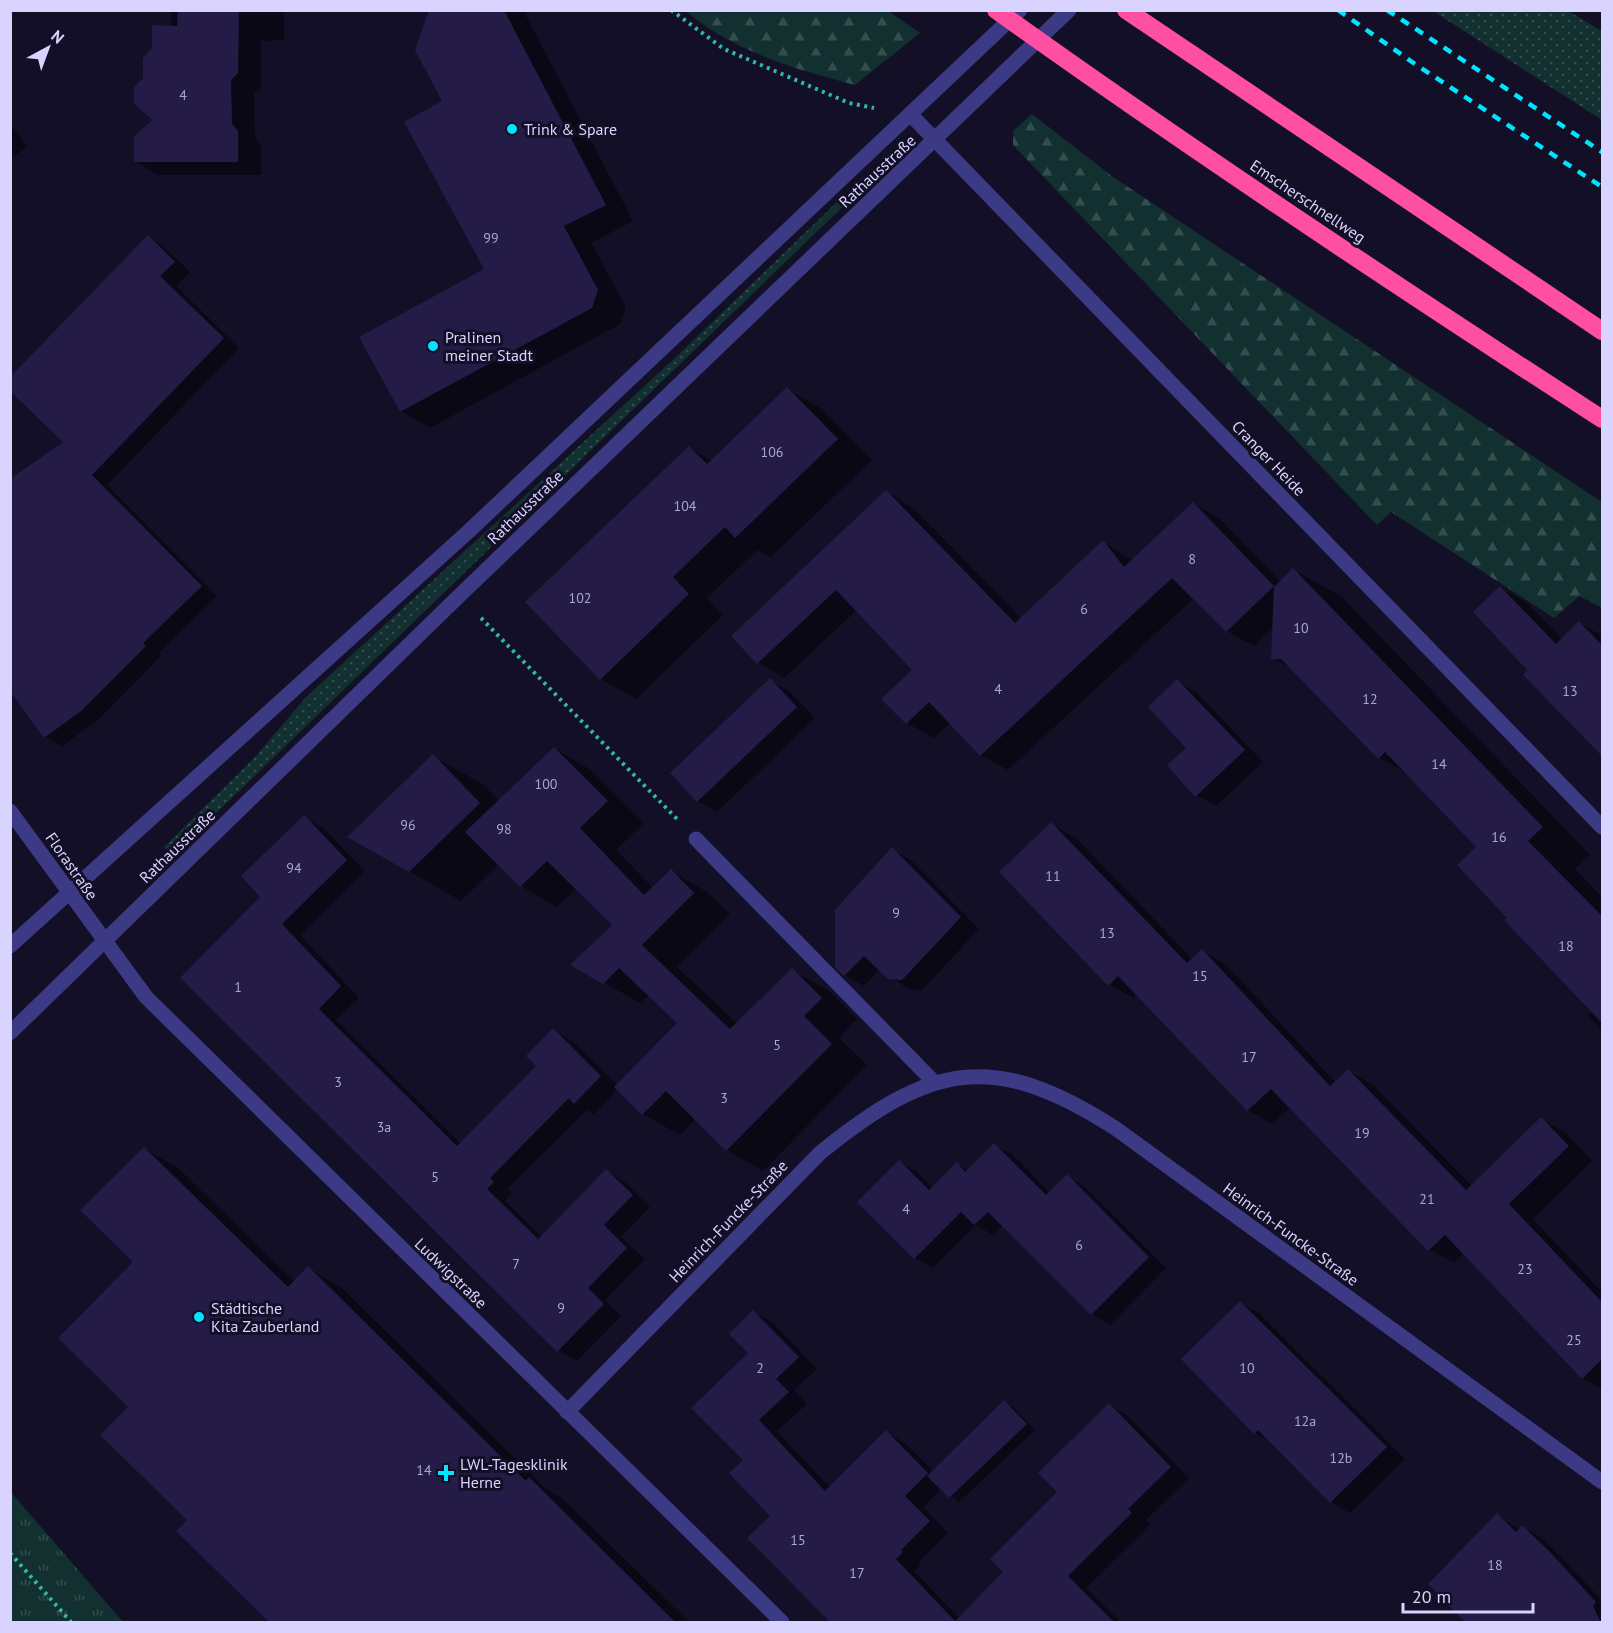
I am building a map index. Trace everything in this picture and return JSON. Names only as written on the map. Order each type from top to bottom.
[{"type":"highway","name":"Emscherschnellweg","points":[[996,10],[1078,70],[1463,329],[1602,419]]},
{"type":"highway","points":[[1130,13],[1602,331]]},
{"type":"street","name":"Rathausstraße","points":[[10,946],[469,531],[1020,10]]},
{"type":"street","name":"Rathausstraße","points":[[10,1033],[459,596],[1069,10]]},
{"type":"street","name":"Cranger Heide","points":[[910,114],[1602,826]]},
{"type":"street","name":"Florastraße","points":[[10,811],[103,941]]},
{"type":"street","points":[[696,839],[934,1082]]},
{"type":"street","name":"Ludwigstraße","points":[[103,941],[146,998],[782,1623]]},
{"type":"street","name":"Heinrich-Funcke-Straße","points":[[567,1412],[820,1153],[860,1120],[895,1098],[934,1082],[954,1077],[999,1077],[1048,1090],[1080,1106],[1188,1180],[1602,1482]]},
{"type":"path","points":[[670,10],[724,49],[818,90],[849,103],[910,114]]},
{"type":"path","points":[[459,596],[696,839]]},
{"type":"path","points":[[10,1553],[71,1623]]},
{"type":"green space","points":[[686,11],[888,11],[920,33],[855,85],[788,66],[744,48],[704,25]]},
{"type":"green space","points":[[1433,11],[1568,11],[1602,31],[1602,120]]},
{"type":"green space","points":[[1032,114],[1113,177],[1602,502],[1602,608],[1579,596],[1554,618],[1391,512],[1377,525],[1013,145],[1013,131]]},
{"type":"green space","points":[[862,178],[867,183],[173,855],[164,847],[255,757],[306,697],[677,356]]},
{"type":"green space","points":[[10,1491],[123,1622],[11,1622]]},
{"type":"building","points":[[178,10],[239,10],[238,73],[231,80],[232,124],[238,131],[238,162],[134,162],[134,137],[152,120],[134,103],[134,87],[143,78],[143,58],[152,48],[152,25],[177,26]]},
{"type":"building","points":[[429,10],[504,10],[606,205],[564,226],[598,290],[592,308],[400,412],[359,337],[484,269],[404,122],[442,101],[415,50]]},
{"type":"building","points":[[148,235],[175,262],[160,276],[224,338],[92,475],[202,586],[143,643],[146,646],[81,711],[44,738],[10,691],[10,479],[63,442],[10,391],[10,377]]},
{"type":"building","points":[[787,387],[838,439],[735,538],[725,527],[673,577],[689,594],[600,680],[525,602],[689,446],[707,464]]},
{"type":"building","points":[[886,490],[1015,623],[1103,540],[1124,567],[1193,502],[1274,586],[1226,632],[1172,578],[980,756],[929,702],[906,724],[881,699],[912,670],[836,590],[757,664],[731,636]]},
{"type":"building","points":[[1293,568],[1543,827],[1528,841],[1602,916],[1602,1023],[1504,920],[1507,918],[1457,865],[1476,847],[1385,752],[1378,759],[1281,659],[1271,659],[1274,587]]},
{"type":"building","points":[[1500,586],[1556,644],[1579,621],[1602,645],[1602,756],[1523,675],[1527,670],[1473,612]]},
{"type":"building","points":[[770,678],[797,707],[697,802],[670,773]]},
{"type":"building","points":[[1177,679],[1245,750],[1195,797],[1167,765],[1186,748],[1148,707]]},
{"type":"building","points":[[554,747],[608,801],[580,828],[644,895],[671,869],[694,893],[642,945],[730,1029],[792,968],[822,998],[804,1016],[832,1044],[726,1151],[666,1091],[642,1115],[614,1087],[677,1023],[619,968],[603,984],[570,965],[612,925],[547,861],[520,887],[465,832]]},
{"type":"building","points":[[433,754],[480,803],[409,872],[347,837]]},
{"type":"building","points":[[304,815],[347,860],[282,924],[341,986],[319,1009],[457,1146],[536,1066],[526,1056],[553,1028],[601,1076],[574,1104],[569,1098],[490,1178],[494,1182],[487,1189],[538,1239],[606,1169],[633,1195],[604,1225],[627,1248],[588,1288],[604,1304],[557,1352],[180,978],[260,897],[241,876]]},
{"type":"building","points":[[1051,822],[1187,963],[1202,949],[1330,1086],[1348,1069],[1466,1190],[1541,1117],[1569,1146],[1509,1204],[1602,1302],[1602,1359],[1582,1379],[1445,1235],[1428,1251],[1271,1089],[1247,1111],[1118,976],[1108,986],[999,872]]},
{"type":"building","points":[[892,847],[961,917],[902,980],[888,979],[864,956],[844,976],[835,967],[835,910]]},
{"type":"building","points":[[994,1143],[1046,1195],[1067,1174],[1149,1257],[1091,1315],[988,1212],[974,1225],[961,1212],[914,1259],[857,1202],[899,1160],[929,1190],[957,1162],[965,1172]]},
{"type":"building","points":[[144,1147],[288,1287],[308,1266],[526,1481],[529,1477],[676,1623],[270,1623],[176,1531],[187,1520],[100,1435],[128,1407],[58,1338],[133,1262],[80,1210]]},
{"type":"building","points":[[1240,1301],[1387,1447],[1330,1503],[1258,1430],[1254,1434],[1181,1359]]},
{"type":"building","points":[[753,1310],[799,1357],[776,1379],[789,1392],[759,1420],[825,1491],[886,1430],[928,1473],[905,1496],[930,1521],[901,1550],[903,1552],[896,1559],[955,1621],[1003,1572],[990,1559],[1057,1492],[1038,1473],[1109,1403],[1171,1467],[1128,1509],[1132,1513],[1068,1576],[1115,1623],[831,1623],[747,1538],[770,1516],[729,1473],[743,1460],[691,1408],[748,1353],[729,1334]]},
{"type":"building","points":[[1004,1400],[1027,1424],[949,1498],[927,1476]]},
{"type":"building","points":[[1497,1513],[1516,1532],[1522,1525],[1550,1552],[1596,1602],[1593,1606],[1601,1623],[1466,1623],[1428,1584]]},
{"type":"railway","points":[[1338,10],[1415,64],[1602,187]]},
{"type":"railway","points":[[1387,10],[1602,152]]},
{"type":"place","name":"Trink & Spare","points":[[512,129]]},
{"type":"place","name":"Pralinen meiner Stadt","points":[[433,346]]},
{"type":"place","name":"Städtische Kita Zauberland","points":[[199,1317]]},
{"type":"place","name":"LWL-Tagesklinik Herne","points":[[446,1473]]}]
